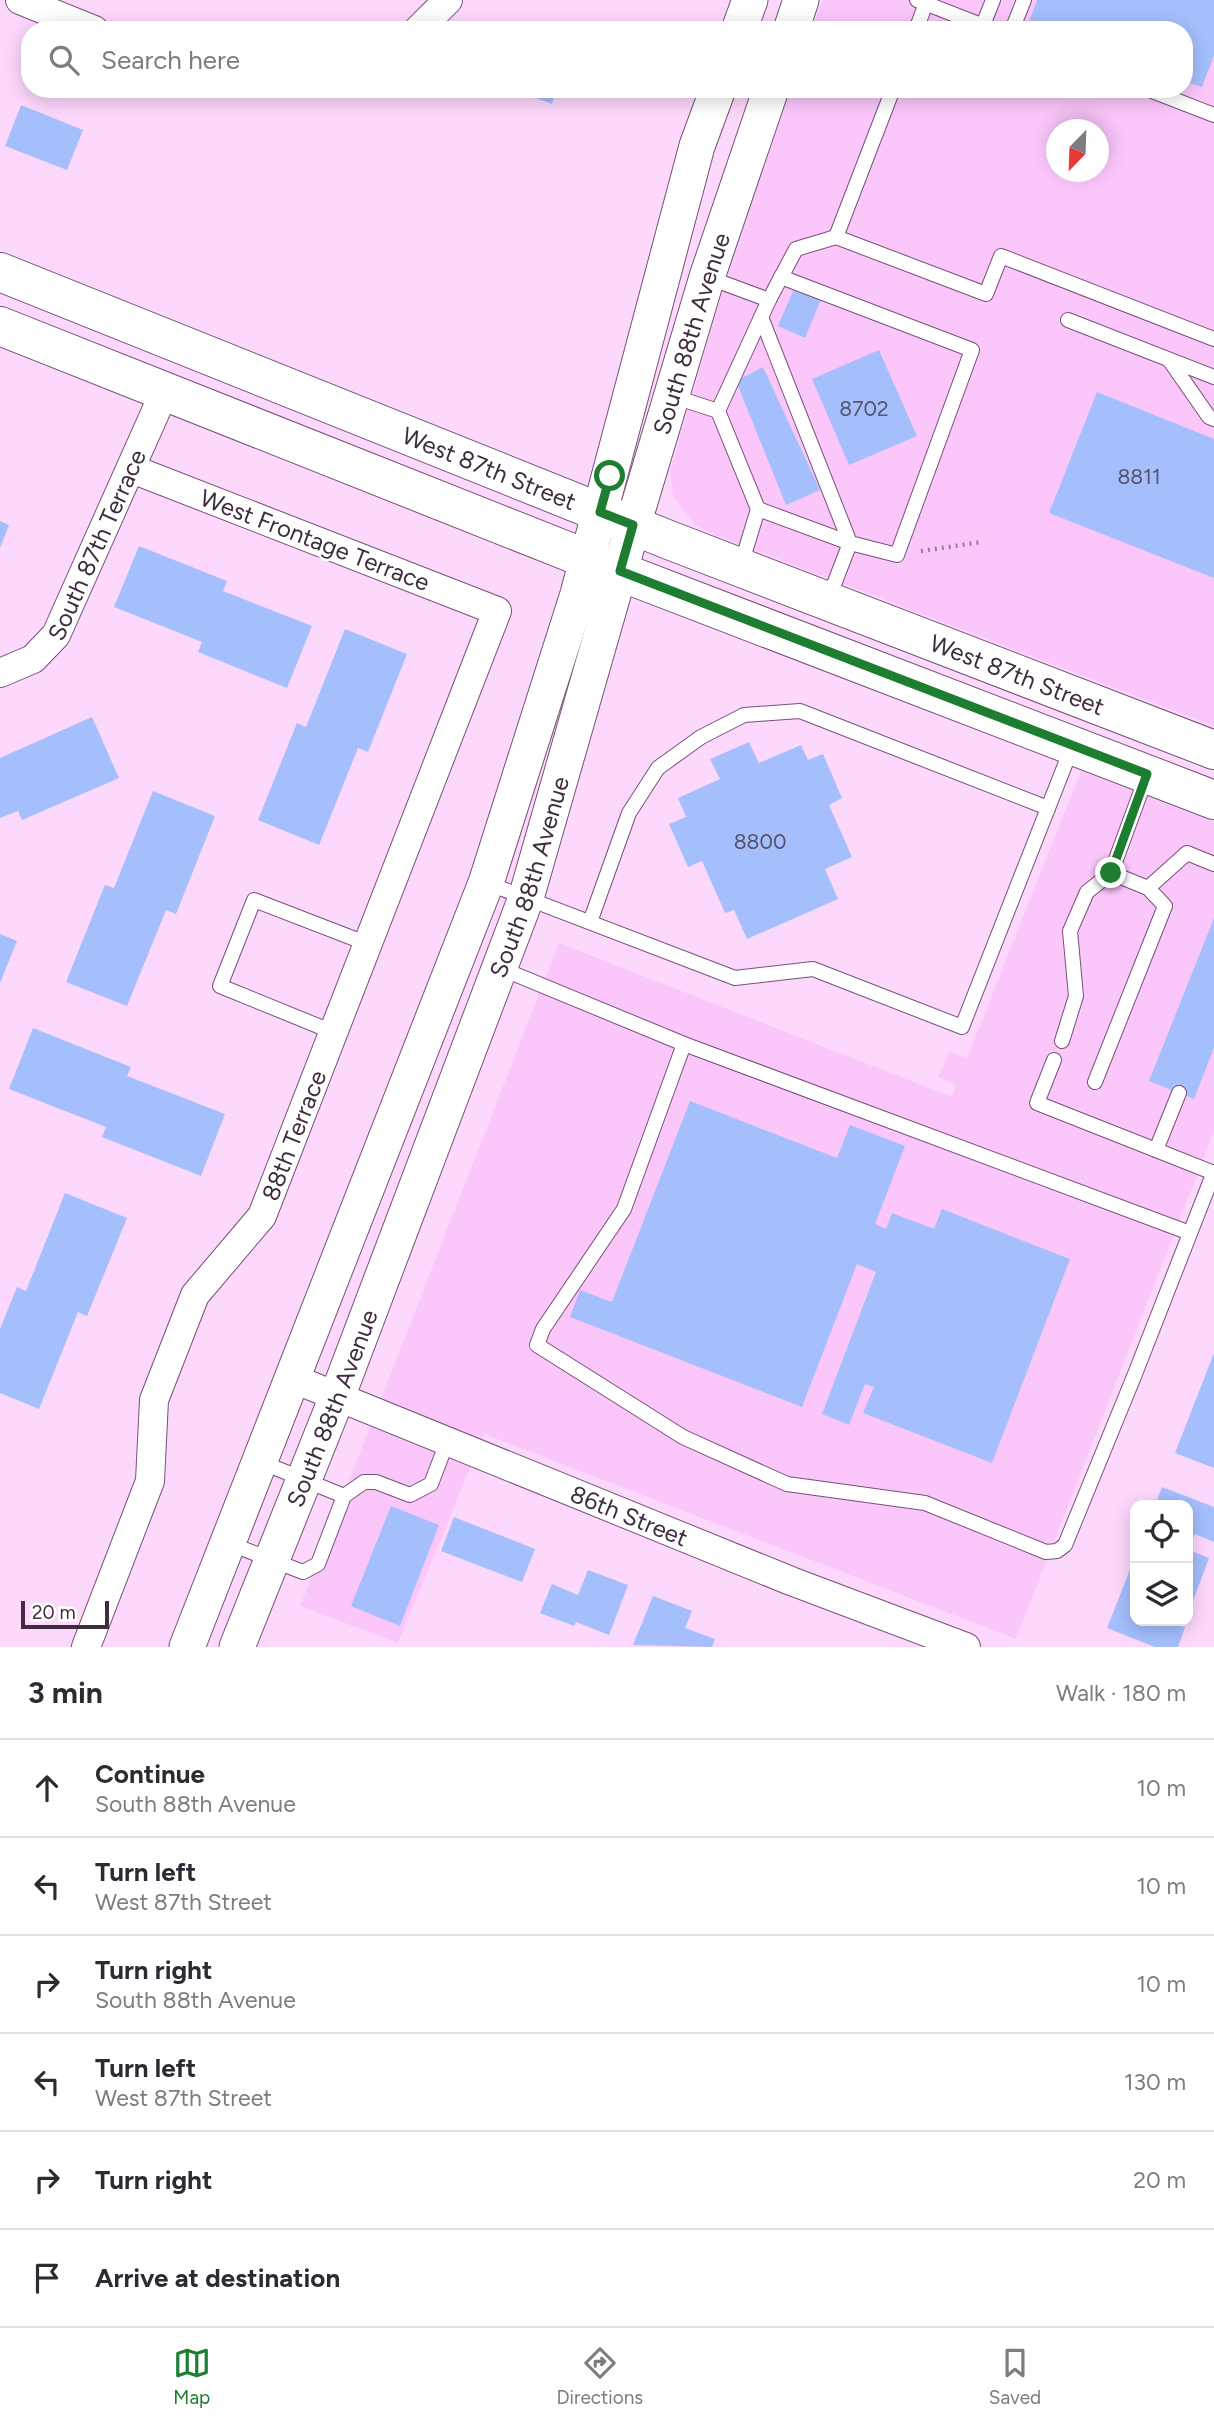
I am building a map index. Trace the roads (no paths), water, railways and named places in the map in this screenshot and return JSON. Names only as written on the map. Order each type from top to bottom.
[{"type":"main road","name":"West 87th Street","points":[[0,272],[616,518],[1214,750]]},
{"type":"main road","name":"West 87th Street","points":[[0,326],[603,565],[1214,800]]},
{"type":"street","points":[[20,0],[72,21]]},
{"type":"street","points":[[427,21],[448,0]]},
{"type":"street","points":[[742,21],[750,0]]},
{"type":"street","points":[[794,21],[801,0]]},
{"type":"street","name":"South 88th Avenue","points":[[237,1647],[337,1397],[526,898],[616,518],[697,146],[715,98]]},
{"type":"street","name":"South 88th Avenue","points":[[616,518],[672,396],[708,277],[768,98]]},
{"type":"street","name":"South 87th Terrace","points":[[0,673],[33,659],[56,635],[164,393]]},
{"type":"street","name":"West Frontage Terrace","points":[[132,469],[498,611]]},
{"type":"street","name":"South 88th Avenue","points":[[187,1647],[294,1380],[486,883],[579,594],[603,565]]},
{"type":"street","name":"88th Terrace","points":[[86,1647],[150,1480],[154,1400],[195,1295],[262,1216],[498,611]]},
{"type":"street","name":"86th Street","points":[[294,1380],[791,1581],[966,1647]]},
{"type":"lane","points":[[990,21],[993,0]]},
{"type":"lane","points":[[1016,21],[1024,0]]},
{"type":"lane","points":[[918,21],[922,2],[973,21]]},
{"type":"lane","points":[[836,237],[890,98]]},
{"type":"lane","points":[[1170,98],[1214,115]]},
{"type":"lane","points":[[741,567],[758,509],[718,411],[769,300],[796,249],[836,237],[986,294],[1001,256],[1214,339]]},
{"type":"lane","points":[[708,277],[769,300]]},
{"type":"lane","points":[[758,509],[850,543],[897,555],[972,350],[781,277]]},
{"type":"lane","points":[[761,317],[850,543],[828,601]]},
{"type":"lane","points":[[1068,320],[1214,377]]},
{"type":"lane","points":[[1170,361],[1209,417],[1214,419]]},
{"type":"lane","points":[[672,396],[718,411]]},
{"type":"lane","points":[[590,922],[629,813],[658,768],[701,737],[744,715],[800,711],[1048,808]]},
{"type":"lane","points":[[486,883],[735,978],[813,969],[962,1027],[1073,746]]},
{"type":"lane","points":[[1062,1041],[1076,996],[1070,931],[1087,892],[1111,873],[1147,774]]},
{"type":"lane","points":[[1148,888],[1187,853],[1214,864]]},
{"type":"lane","points":[[1095,1082],[1165,906],[1148,888],[1111,873]]},
{"type":"lane","points":[[334,1032],[220,986],[254,900],[368,944]]},
{"type":"lane","points":[[500,968],[684,1044],[1190,1233]]},
{"type":"lane","points":[[684,1044],[624,1209],[542,1329],[537,1345],[683,1437],[787,1484],[925,1503],[1046,1552],[1057,1551],[1065,1545],[1214,1172],[1037,1103],[1054,1060]]},
{"type":"lane","points":[[1156,1150],[1179,1093]]},
{"type":"lane","points":[[229,1543],[303,1572],[317,1564],[344,1496],[364,1482],[376,1482],[410,1495],[431,1484],[447,1442]]},
{"type":"lane","points":[[261,1462],[344,1496]]}]
